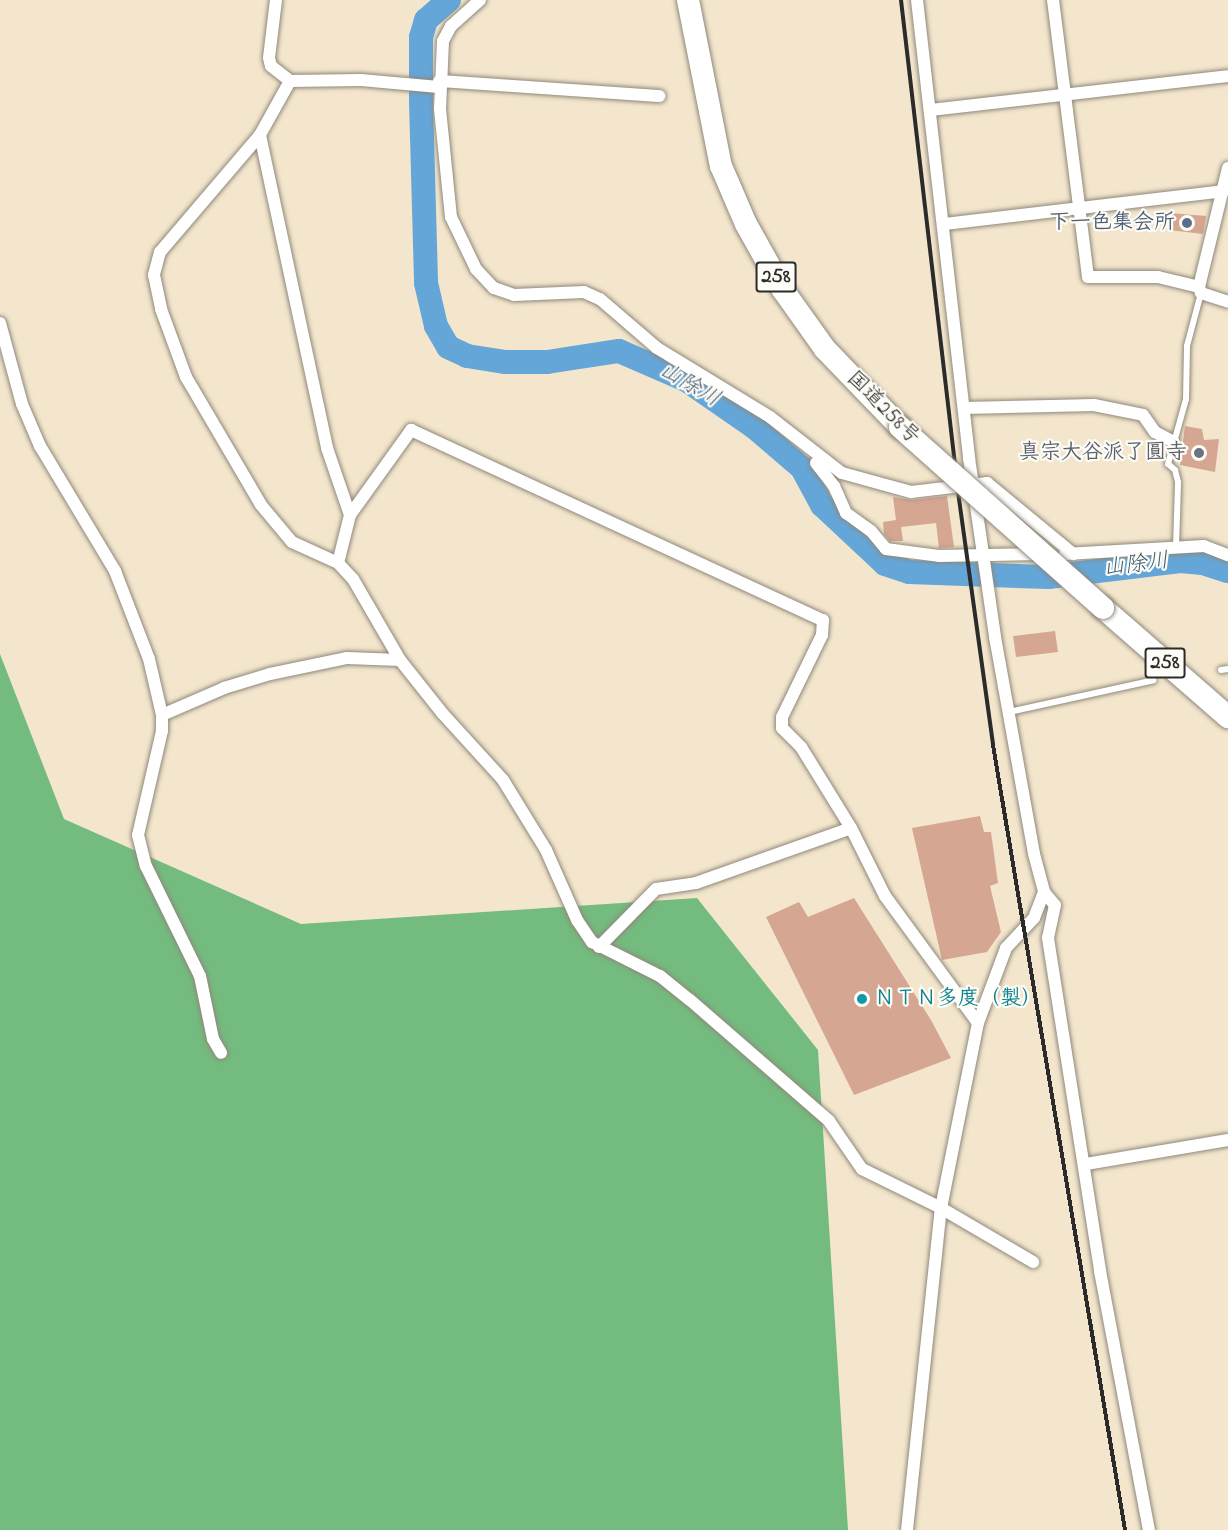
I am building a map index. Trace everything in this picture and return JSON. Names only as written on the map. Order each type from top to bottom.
[{"type":"highway","name":"国道258号","points":[[688,0],[720,166],[746,225],[783,290],[825,349],[900,427],[1228,717]]},
{"type":"street","points":[[276,0],[270,58],[272,66],[290,81],[361,80],[409,86],[439,84],[659,96]]},
{"type":"street","points":[[480,0],[452,26],[443,41],[439,84],[451,217],[476,269],[494,288],[514,295],[584,292],[600,299],[657,348],[770,417],[832,467],[871,483],[911,492],[987,483],[1073,554]]},
{"type":"street","points":[[917,0],[964,408],[987,584],[1008,712],[1044,892],[1055,905],[1048,938],[1086,1164],[1100,1271],[1149,1530]]},
{"type":"street","points":[[1053,0],[1088,277],[1158,277],[1200,290],[1228,302]]},
{"type":"street","points":[[930,110],[1228,76]]},
{"type":"street","points":[[290,81],[260,135],[160,252],[154,275],[155,291],[186,377],[261,505],[292,542],[338,563],[353,579],[400,660],[443,714],[503,780],[546,850],[577,920],[599,947],[660,976],[795,1089],[829,1121],[862,1169],[941,1208],[1033,1262]]},
{"type":"street","points":[[260,135],[327,448],[350,515]]},
{"type":"street","points":[[1200,290],[1228,168]]},
{"type":"street","points":[[944,225],[1223,191]]},
{"type":"street","points":[[0,323],[22,404],[40,446],[115,571],[149,659],[162,715],[160,749],[150,777],[138,835],[146,866],[200,976],[213,1039],[221,1053]]},
{"type":"street","points":[[964,408],[1094,405],[1143,416],[1155,432],[1174,442]]},
{"type":"street","points":[[338,563],[350,515],[411,430],[823,620],[822,635],[782,717],[782,728],[801,747],[851,828],[885,896],[978,1023]]},
{"type":"street","points":[[799,441],[801,448],[827,474],[846,513],[871,531],[886,549],[939,556],[983,553],[1073,554],[1204,546],[1228,555]]},
{"type":"street","points":[[162,715],[224,688],[270,674],[347,658],[400,660]]},
{"type":"street","points":[[599,947],[656,889],[696,883],[851,828]]},
{"type":"street","points":[[908,1530],[941,1208],[978,1023],[1006,948],[1034,918],[1044,892]]},
{"type":"street","points":[[1086,1164],[1228,1140]]},
{"type":"lane","points":[[1176,547],[1178,482],[1175,470],[1168,464],[1186,399],[1187,346],[1200,290]]},
{"type":"lane","points":[[1008,712],[1154,681]]},
{"type":"green space","points":[[0,654],[64,819],[301,924],[697,898],[818,1050],[848,1530],[0,1530]]},
{"type":"building","name":"下一色集会所","points":[[1170,213],[1206,216],[1203,234],[1169,230]]},
{"type":"building","name":"真宗大谷派了圓寺","points":[[1185,426],[1202,429],[1204,440],[1219,439],[1215,472],[1180,465]]},
{"type":"building","points":[[947,496],[954,547],[939,548],[936,523],[901,527],[903,541],[890,541],[884,534],[883,522],[896,520],[893,497],[912,500]]},
{"type":"building","points":[[1055,631],[1058,652],[1016,657],[1013,636]]},
{"type":"building","points":[[980,816],[984,832],[991,832],[998,883],[990,886],[1001,932],[987,952],[942,960],[912,828]]},
{"type":"building","name":"ＮＴＮ多度（製）","points":[[854,898],[931,1020],[951,1058],[854,1095],[766,917],[799,902],[808,917]]},
{"type":"waterway","name":"山除川","points":[[449,0],[426,20],[421,37],[426,283],[436,326],[448,347],[467,356],[506,362],[547,362],[619,351],[686,380],[754,427],[802,468],[822,505],[885,564],[909,572],[1048,577],[1180,561],[1203,563],[1228,571]]},
{"type":"railway","points":[[901,0],[959,499],[993,745],[1125,1530]]},
{"type":"place","name":"下一色集会所","points":[[1187,223]]},
{"type":"place","name":"真宗大谷派了圓寺","points":[[1199,453]]},
{"type":"place","name":"ＮＴＮ多度（製）","points":[[862,999]]}]
